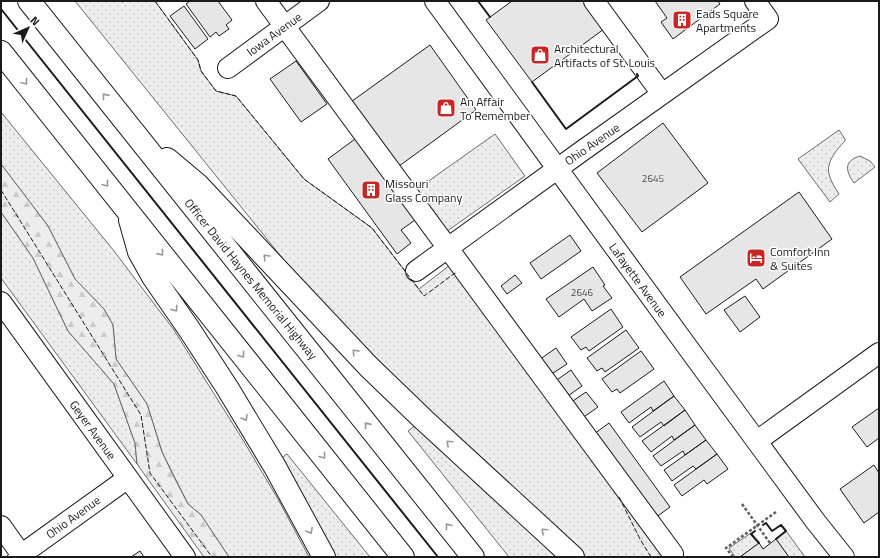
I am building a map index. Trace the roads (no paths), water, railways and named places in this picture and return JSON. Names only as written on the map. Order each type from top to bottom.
[{"type":"highway","name":"Officer David Haynes Memorial Highway","points":[[29,1],[473,557]]},
{"type":"highway","points":[[1,52],[403,557]]},
{"type":"highway","points":[[129,127],[198,185],[369,367],[424,420],[573,557]]},
{"type":"highway","points":[[128,212],[139,252],[153,277],[228,389],[275,467],[324,557]]},
{"type":"street","points":[[266,1],[673,554]]},
{"type":"street","name":"Iowa Avenue","points":[[228,68],[319,1]]},
{"type":"street","name":"Lafayette Avenue","points":[[435,1],[756,442],[844,557]]},
{"type":"street","points":[[594,1],[662,94]]},
{"type":"street","name":"Ohio Avenue","points":[[416,271],[768,19],[755,1]]},
{"type":"street","name":"Geyer Avenue","points":[[1,302],[185,557]]},
{"type":"street","points":[[756,442],[879,353]]},
{"type":"street","name":"Ohio Avenue","points":[[21,556],[128,478]]},
{"type":"street","points":[[1,526],[21,556]]},
{"type":"place","name":"Eads Square Apartments","points":[[682,20]]},
{"type":"place","name":"Architectural Artifacts of St. Louis","points":[[540,55]]},
{"type":"place","name":"An Affair To Remember","points":[[446,108]]},
{"type":"place","name":"Missouri Glass Company","points":[[371,190]]},
{"type":"place","name":"Comfort Inn & Suites","points":[[756,258]]}]
